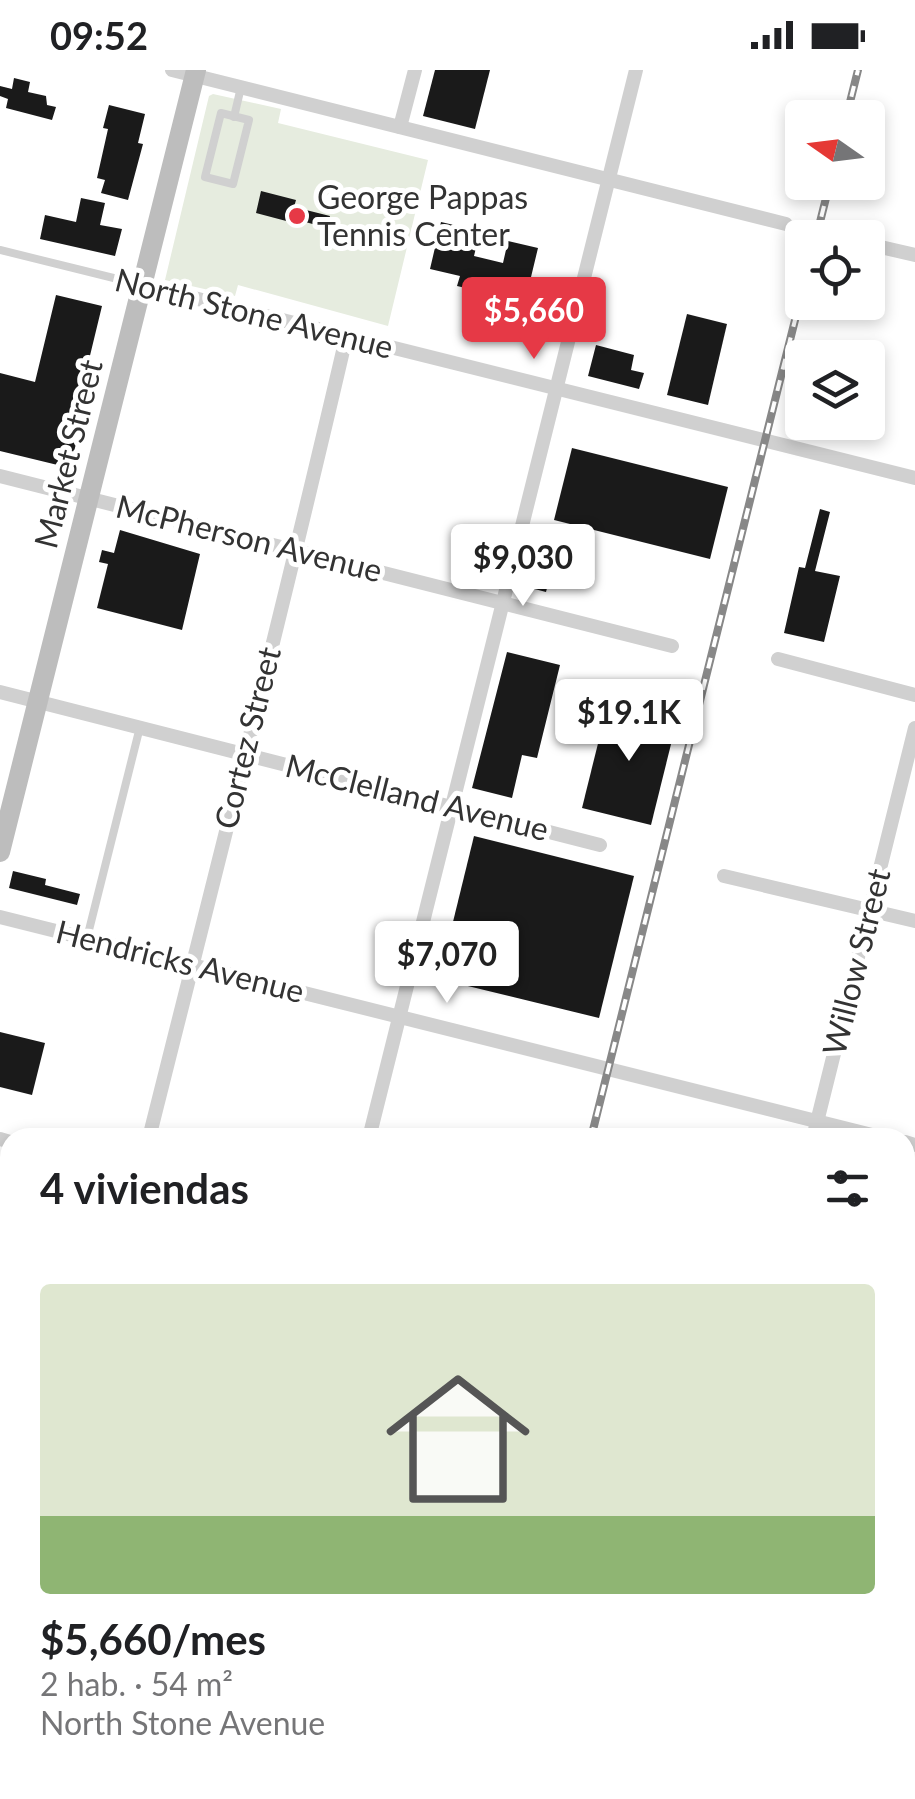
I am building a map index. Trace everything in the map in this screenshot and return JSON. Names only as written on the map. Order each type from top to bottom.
[{"type":"street","points":[[172,70],[785,224]]},
{"type":"street","points":[[400,127],[415,70]]},
{"type":"street","points":[[371,1128],[636,70]]},
{"type":"street","name":"Market Street","points":[[0,852],[195,73]]},
{"type":"street","points":[[885,248],[915,256]]},
{"type":"street","name":"North Stone Avenue","points":[[142,285],[915,478]]},
{"type":"street","name":"Cortez Street","points":[[151,1128],[346,338]]},
{"type":"street","name":"McPherson Avenue","points":[[0,476],[672,646]]},
{"type":"street","points":[[778,659],[915,695]]},
{"type":"street","name":"McClelland Avenue","points":[[0,692],[600,845]]},
{"type":"street","name":"Willow Street","points":[[816,1128],[915,728]]},
{"type":"street","points":[[724,876],[915,921]]},
{"type":"street","name":"Hendricks Avenue","points":[[0,916],[842,1128]]},
{"type":"lane","points":[[234,117],[242,87]]},
{"type":"lane","points":[[221,113],[234,117],[249,120],[233,184],[205,177],[221,113]]},
{"type":"lane","name":"North Stone Avenue","points":[[0,250],[142,285]]},
{"type":"lane","points":[[87,938],[140,727]]},
{"type":"shaded area","name":"George Pappas Tennis Center","points":[[209,96],[281,109],[278,123],[428,160],[388,326],[238,285],[235,296],[165,280]]},
{"type":"building","points":[[435,70],[490,70],[475,129],[423,116]]},
{"type":"building","points":[[14,78],[30,82],[28,92],[46,96],[47,105],[56,107],[52,120],[6,108],[8,99],[0,96],[0,86],[12,89]]},
{"type":"building","points":[[109,105],[145,114],[138,143],[143,144],[128,200],[101,193],[105,180],[97,178]]},
{"type":"building","points":[[261,191],[296,200],[294,207],[330,216],[327,228],[256,213]]},
{"type":"building","points":[[81,198],[105,203],[100,225],[122,229],[115,256],[40,239],[45,215],[76,222]]},
{"type":"building","points":[[441,222],[480,231],[474,256],[503,263],[508,241],[538,248],[525,302],[457,286],[460,276],[430,269]]},
{"type":"building","points":[[56,295],[102,306],[79,401],[86,403],[70,468],[0,451],[0,373],[35,382]]},
{"type":"building","points":[[687,314],[727,324],[708,405],[667,395]]},
{"type":"building","points":[[596,345],[634,355],[631,370],[644,373],[639,389],[588,376]]},
{"type":"building","points":[[572,448],[728,487],[710,559],[554,520]]},
{"type":"building","points":[[820,509],[830,512],[815,571],[840,576],[824,642],[784,633],[799,567],[805,568]]},
{"type":"building","points":[[120,530],[200,554],[182,630],[97,608],[108,564],[99,562],[102,550],[114,553]]},
{"type":"building","points":[[537,549],[556,554],[546,592],[527,587]]},
{"type":"building","points":[[507,652],[560,665],[537,758],[522,755],[512,798],[472,788]]},
{"type":"building","points":[[608,703],[677,720],[651,825],[582,808]]},
{"type":"building","points":[[474,836],[634,876],[599,1018],[439,979]]},
{"type":"building","points":[[13,871],[46,879],[45,885],[80,894],[77,905],[9,888]]},
{"type":"building","points":[[0,1032],[45,1043],[32,1095],[0,1087]]},
{"type":"railway","points":[[850,100],[858,70]]},
{"type":"railway","points":[[820,220],[826,200]]},
{"type":"railway","points":[[593,1128],[795,320]]},
{"type":"place","name":"George Pappas Tennis Center","points":[[297,216]]}]
